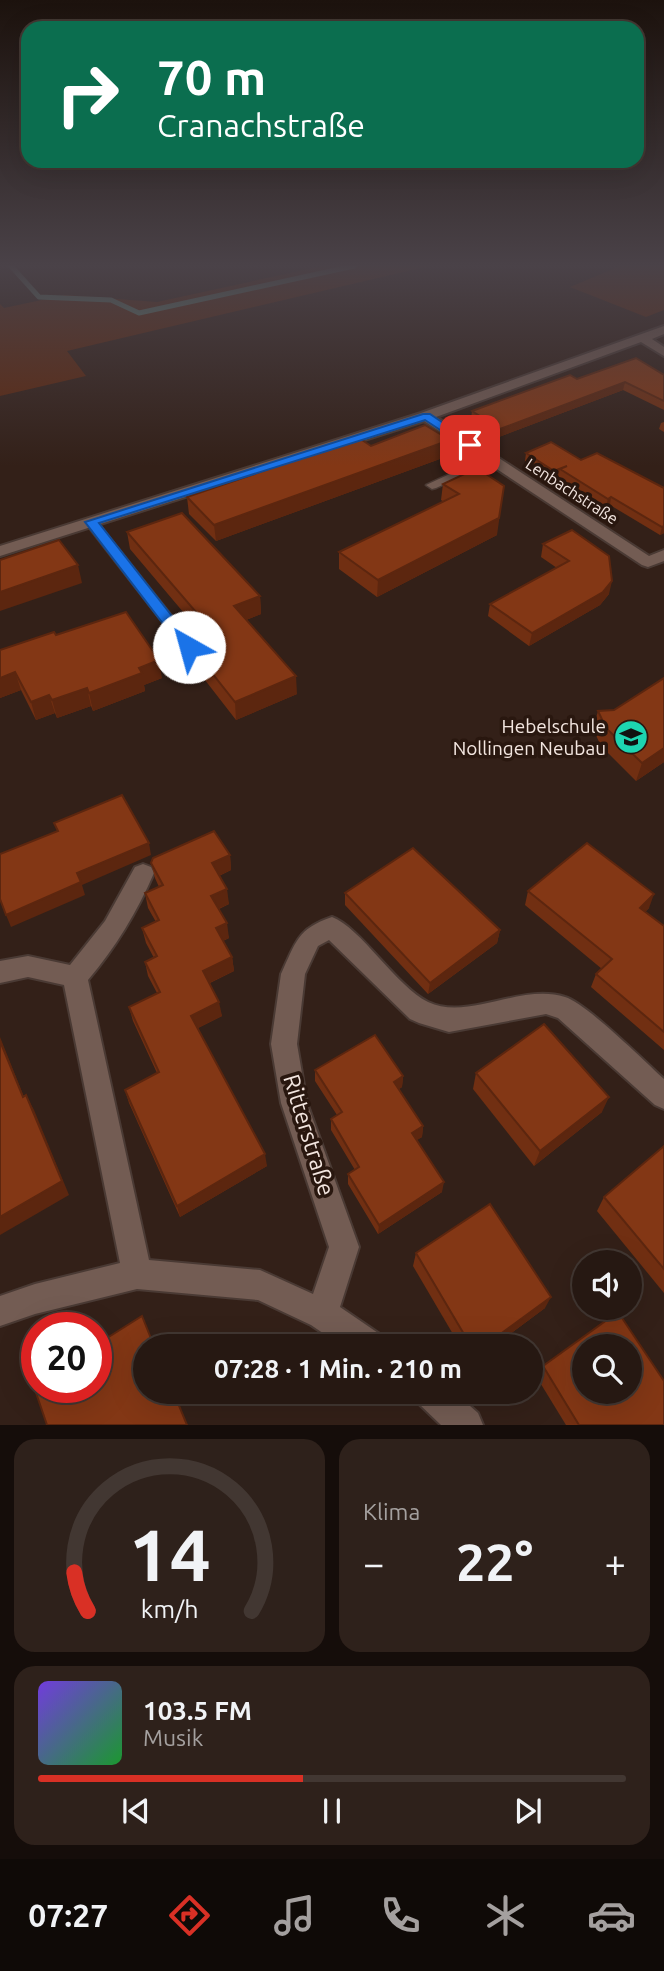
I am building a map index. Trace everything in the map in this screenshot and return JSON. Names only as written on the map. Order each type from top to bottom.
[{"type":"street","points":[[0,551],[426,416],[658,332]]},
{"type":"street","points":[[644,339],[664,352]]},
{"type":"street","name":"Lenbachstraße","points":[[426,416],[491,459],[656,559],[664,570]]},
{"type":"street","points":[[75,978],[98,951],[132,899],[144,873]]},
{"type":"street","name":"Ritterstraße","points":[[322,1314],[344,1247],[294,1102],[284,1044],[293,974],[310,939],[332,927],[365,962],[419,1011],[449,1020],[546,1003],[565,1008],[664,1096]]},
{"type":"street","points":[[0,972],[15,966],[45,968],[75,978]]},
{"type":"street","points":[[75,978],[136,1274]]},
{"type":"street","points":[[0,1311],[35,1299],[136,1274],[260,1285],[322,1314],[352,1334]]},
{"type":"street","points":[[443,1404],[466,1425]]},
{"type":"lane","points":[[432,485],[491,459]]},
{"type":"lane","points":[[91,522],[189,647]]},
{"type":"shaded area","points":[[0,332],[146,332],[67,351],[86,376],[0,396]]},
{"type":"building","points":[[636,358],[664,375],[664,401],[625,382],[500,429],[472,411],[570,375],[577,379]]},
{"type":"building","points":[[425,425],[450,440],[214,525],[187,497],[359,438],[371,446]]},
{"type":"building","points":[[551,442],[581,460],[597,453],[664,488],[664,526],[611,497],[608,499],[560,469],[567,466],[554,471],[526,453]]},
{"type":"building","points":[[477,468],[504,486],[499,518],[378,580],[339,552],[459,494],[443,484]]},
{"type":"building","points":[[182,513],[260,596],[234,606],[296,676],[235,702],[189,644],[215,634],[127,532]]},
{"type":"building","points":[[572,530],[609,556],[612,581],[603,592],[532,633],[490,604],[569,561],[543,544]]},
{"type":"building","points":[[59,540],[78,565],[0,592],[0,560]]},
{"type":"building","points":[[126,612],[159,660],[139,668],[142,673],[89,693],[87,688],[52,700],[49,695],[31,702],[15,672],[0,678],[0,650]]},
{"type":"building","name":"Hebelschule Nollingen Neubau","points":[[664,678],[664,748],[642,763],[606,728],[598,711],[614,710]]},
{"type":"building","points":[[122,795],[149,843],[77,873],[81,882],[6,915],[0,899],[0,854],[58,831],[54,823]]},
{"type":"building","points":[[214,831],[230,855],[212,863],[227,889],[211,896],[227,923],[216,928],[232,957],[203,971],[219,1002],[191,1016],[265,1154],[177,1206],[125,1090],[159,1072],[129,1007],[160,992],[145,962],[157,956],[142,928],[159,920],[145,893],[163,885],[151,863],[153,858]]},
{"type":"building","points":[[587,843],[654,894],[640,908],[664,926],[664,1032],[596,974],[612,959],[528,891]]},
{"type":"building","points":[[413,848],[500,930],[430,983],[345,893]]},
{"type":"building","points":[[544,1024],[609,1097],[540,1151],[476,1073]]},
{"type":"building","points":[[375,1035],[403,1076],[394,1082],[423,1126],[412,1133],[444,1182],[379,1225],[348,1174],[359,1167],[331,1119],[342,1112],[315,1070]]},
{"type":"building","points":[[0,1041],[62,1181],[0,1217]]},
{"type":"building","points":[[664,1146],[664,1269],[604,1197]]},
{"type":"building","points":[[490,1204],[551,1297],[500,1334],[464,1334],[416,1253]]},
{"type":"building","points":[[142,1316],[149,1334],[133,1334],[133,1404],[178,1404],[187,1425],[47,1425],[39,1403],[112,1403],[112,1335]]},
{"type":"building","points":[[607,1320],[623,1320],[633,1334],[587,1334]]},
{"type":"building","points":[[572,1345],[572,1404],[642,1404],[642,1348],[664,1381],[664,1425],[579,1425],[543,1366]]},
{"type":"place","name":"Hebelschule Nollingen Neubau","points":[[631,737]]},
{"type":"route","points":[[189,647],[91,522],[426,416],[470,445]]}]
